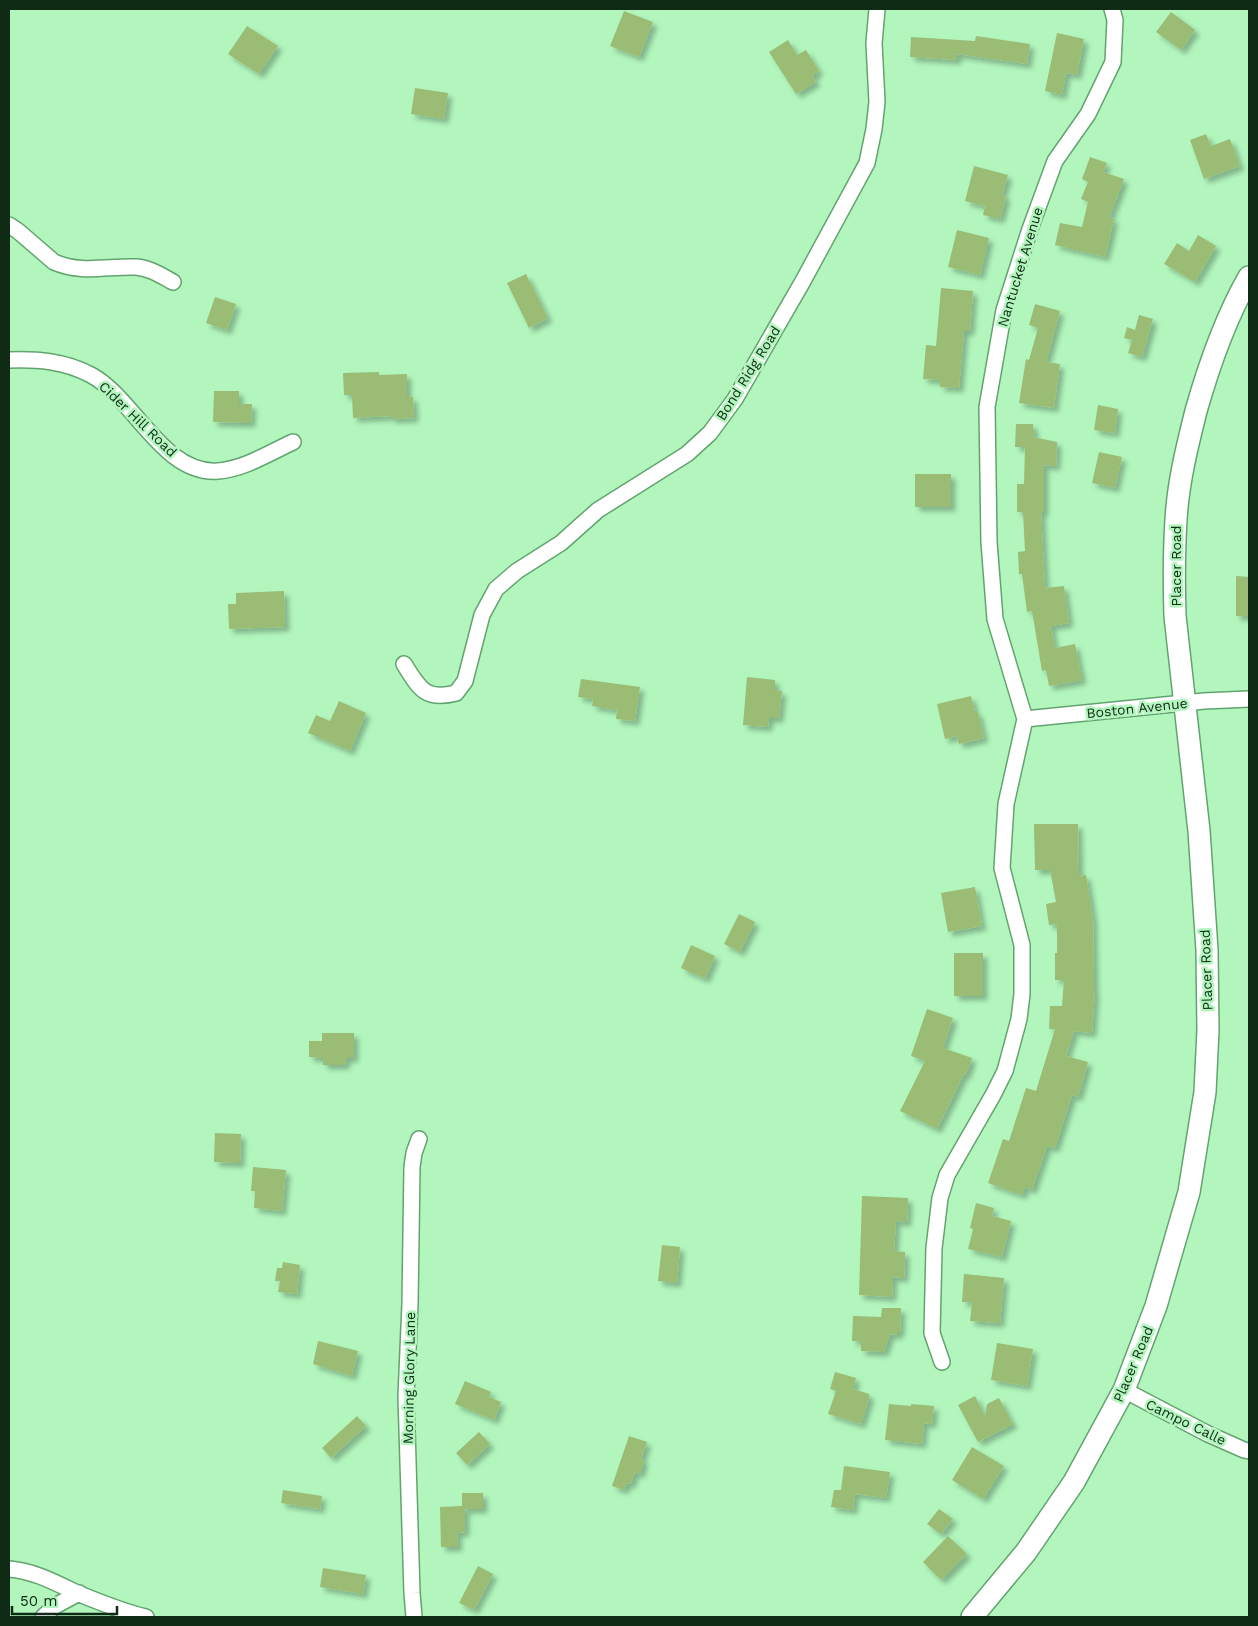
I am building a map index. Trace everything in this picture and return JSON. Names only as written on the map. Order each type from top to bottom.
[{"type":"main road","name":"Placer Road","points":[[972,1617],[1026,1552],[1074,1482],[1124,1390],[1156,1306],[1174,1248],[1188,1192],[1205,1092],[1208,1030],[1207,950],[1199,831],[1184,703],[1174,587],[1178,503],[1188,444],[1207,371],[1223,331],[1249,277]]},
{"type":"street","name":"Bond Ridg Road","points":[[404,664],[415,681],[425,691],[438,696],[456,693],[465,681],[482,615],[496,589],[517,571],[561,543],[598,510],[687,454],[710,433],[725,414],[778,326],[867,163],[874,129],[876,102],[874,43],[877,9]]},
{"type":"street","name":"Nantucket Avenue","points":[[1025,719],[995,619],[989,542],[987,407],[1004,310],[1030,229],[1055,162],[1088,114],[1113,62],[1115,20],[1112,9]]},
{"type":"street","points":[[9,224],[61,266],[92,270],[136,267],[158,273],[173,282]]},
{"type":"street","name":"Cider Hill Road","points":[[9,360],[24,359],[57,362],[91,375],[104,384],[126,405],[163,446],[188,466],[209,471],[233,468],[292,442]]},
{"type":"street","name":"Boston Avenue","points":[[1025,719],[1184,703],[1249,699]]},
{"type":"street","points":[[942,1362],[932,1333],[934,1248],[940,1198],[947,1175],[1005,1071],[1019,1019],[1022,994],[1022,945],[1002,868],[1006,804],[1025,719]]},
{"type":"street","name":"Morning Glory Lane","points":[[414,1617],[406,1396],[410,1313],[412,1167],[419,1139]]},
{"type":"street","name":"Campo Calle","points":[[1124,1390],[1208,1434],[1249,1451]]},
{"type":"street","points":[[9,1569],[24,1570],[42,1576],[79,1593],[146,1617]]},
{"type":"street","points":[[43,1617],[55,1606],[79,1593]]},
{"type":"building","points":[[624,11],[653,22],[639,57],[610,46]]},
{"type":"building","points":[[1171,12],[1195,30],[1181,50],[1156,32]]},
{"type":"building","points":[[247,26],[278,46],[259,74],[228,54]]},
{"type":"building","points":[[1057,33],[1084,39],[1077,75],[1066,73],[1062,95],[1045,91]]},
{"type":"building","points":[[976,36],[1030,44],[1027,64],[957,54],[957,60],[910,57],[911,37],[975,41]]},
{"type":"building","points":[[788,40],[797,55],[806,50],[819,71],[812,76],[816,82],[796,94],[769,52]]},
{"type":"building","points":[[415,88],[448,93],[444,119],[411,114]]},
{"type":"building","points":[[1206,134],[1211,146],[1230,139],[1240,166],[1204,179],[1190,140]]},
{"type":"building","points":[[1090,157],[1107,163],[1103,172],[1124,179],[1109,218],[1114,219],[1105,257],[1055,245],[1060,223],[1082,227],[1088,202],[1081,199],[1088,182],[1082,179]]},
{"type":"building","points":[[974,166],[1008,175],[1002,195],[1006,196],[1000,219],[983,215],[985,206],[965,201]]},
{"type":"building","points":[[957,230],[989,238],[980,275],[948,267]]},
{"type":"building","points":[[1198,235],[1216,246],[1195,282],[1164,264],[1177,243],[1189,251]]},
{"type":"building","points":[[526,274],[548,318],[529,328],[507,283]]},
{"type":"building","points":[[941,288],[973,291],[970,331],[964,331],[959,388],[940,387],[940,380],[923,379],[926,345],[936,346]]},
{"type":"building","points":[[215,297],[236,304],[227,330],[206,323]]},
{"type":"building","points":[[1035,304],[1060,311],[1046,362],[1060,364],[1054,408],[1019,403],[1026,359],[1029,360],[1038,328],[1029,325]]},
{"type":"building","points":[[1139,315],[1153,319],[1142,357],[1128,353],[1132,340],[1124,338],[1127,327],[1135,330]]},
{"type":"building","points":[[379,372],[379,375],[407,374],[407,397],[413,397],[414,418],[391,419],[391,416],[353,418],[352,395],[344,395],[343,373]]},
{"type":"building","points":[[214,391],[239,391],[239,404],[252,404],[251,423],[213,422]]},
{"type":"building","points":[[1098,405],[1118,409],[1115,433],[1094,430]]},
{"type":"building","points":[[1016,424],[1033,424],[1033,430],[1035,430],[1033,437],[1057,442],[1056,466],[1044,465],[1044,512],[1041,512],[1045,588],[1064,586],[1069,623],[1051,626],[1055,648],[1075,644],[1082,680],[1049,686],[1046,670],[1042,671],[1032,611],[1027,612],[1022,574],[1019,574],[1018,552],[1025,551],[1023,512],[1017,512],[1017,484],[1024,484],[1025,447],[1015,447]]},
{"type":"building","points":[[1099,452],[1122,457],[1115,488],[1092,483]]},
{"type":"building","points":[[915,474],[951,474],[951,507],[915,507]]},
{"type":"building","points":[[1236,576],[1249,577],[1249,616],[1236,616]]},
{"type":"building","points":[[284,591],[285,627],[229,629],[228,604],[236,604],[236,593]]},
{"type":"building","points":[[747,677],[775,680],[775,690],[782,691],[779,718],[769,718],[768,727],[743,725]]},
{"type":"building","points":[[581,679],[640,687],[635,721],[616,719],[617,710],[592,706],[593,699],[578,697]]},
{"type":"building","points":[[971,696],[975,712],[978,712],[984,738],[959,744],[957,736],[945,739],[937,704]]},
{"type":"building","points":[[339,701],[366,713],[350,751],[308,733],[316,715],[330,721]]},
{"type":"building","points":[[1034,824],[1078,824],[1079,876],[1086,875],[1093,919],[1095,990],[1092,1033],[1074,1031],[1066,1056],[1088,1062],[1078,1097],[1072,1095],[1055,1148],[1047,1146],[1032,1190],[1025,1187],[1022,1195],[988,1183],[1003,1139],[1009,1141],[1026,1088],[1036,1091],[1055,1029],[1049,1029],[1050,1006],[1062,1006],[1064,980],[1055,980],[1057,924],[1049,925],[1046,904],[1056,902],[1050,870],[1035,870]]},
{"type":"building","points":[[975,887],[982,926],[948,932],[941,893]]},
{"type":"building","points":[[739,914],[755,922],[740,952],[724,944]]},
{"type":"building","points":[[691,945],[715,956],[705,979],[681,968]]},
{"type":"building","points":[[954,953],[983,953],[983,996],[954,996]]},
{"type":"building","points":[[927,1009],[953,1018],[943,1048],[972,1058],[966,1075],[964,1074],[937,1129],[900,1111],[925,1061],[911,1056]]},
{"type":"building","points":[[322,1033],[354,1033],[354,1058],[346,1058],[345,1065],[323,1065],[323,1058],[309,1057],[309,1041],[322,1041]]},
{"type":"building","points":[[215,1133],[241,1134],[240,1163],[214,1162]]},
{"type":"building","points":[[253,1167],[286,1170],[282,1211],[254,1208],[255,1191],[251,1191]]},
{"type":"building","points":[[862,1196],[908,1198],[907,1222],[896,1221],[894,1251],[905,1252],[904,1278],[893,1277],[892,1297],[859,1295]]},
{"type":"building","points":[[976,1203],[994,1208],[992,1216],[1011,1221],[1002,1257],[968,1249],[973,1229],[970,1228]]},
{"type":"building","points":[[662,1245],[680,1247],[677,1283],[658,1281]]},
{"type":"building","points":[[283,1262],[300,1265],[297,1294],[278,1292],[280,1281],[275,1281],[277,1268],[282,1268]]},
{"type":"building","points":[[964,1274],[1004,1278],[1000,1323],[970,1321],[972,1302],[962,1302]]},
{"type":"building","points":[[882,1308],[901,1308],[900,1332],[898,1332],[898,1335],[890,1334],[884,1352],[861,1351],[861,1341],[852,1341],[853,1316],[881,1317]]},
{"type":"building","points":[[318,1341],[358,1351],[352,1376],[313,1364]]},
{"type":"building","points":[[997,1343],[1033,1349],[1027,1386],[991,1380]]},
{"type":"building","points":[[835,1372],[856,1378],[853,1389],[869,1394],[861,1424],[828,1414],[836,1391],[830,1389]]},
{"type":"building","points":[[465,1381],[491,1392],[489,1397],[501,1402],[494,1420],[455,1404]]},
{"type":"building","points":[[975,1396],[985,1416],[987,1404],[999,1398],[1013,1424],[978,1442],[958,1405]]},
{"type":"building","points":[[889,1404],[934,1406],[932,1424],[924,1423],[922,1444],[885,1440]]},
{"type":"building","points":[[357,1416],[366,1426],[331,1458],[322,1448]]},
{"type":"building","points":[[479,1432],[490,1444],[467,1465],[456,1453]]},
{"type":"building","points":[[629,1436],[647,1442],[641,1459],[644,1460],[640,1474],[635,1472],[631,1484],[627,1483],[624,1490],[612,1486]]},
{"type":"building","points":[[972,1447],[1004,1466],[983,1499],[952,1480]]},
{"type":"building","points":[[844,1466],[890,1472],[886,1498],[855,1494],[853,1510],[831,1507],[834,1490],[841,1490]]},
{"type":"building","points":[[283,1490],[322,1496],[320,1509],[281,1503]]},
{"type":"building","points":[[462,1493],[483,1493],[483,1509],[465,1509],[465,1532],[457,1533],[458,1547],[441,1547],[440,1507],[462,1506]]},
{"type":"building","points":[[939,1509],[953,1519],[941,1534],[927,1524]]},
{"type":"building","points":[[948,1536],[967,1554],[941,1580],[923,1562]]},
{"type":"building","points":[[478,1566],[493,1574],[474,1610],[459,1603]]},
{"type":"building","points":[[323,1568],[366,1575],[363,1594],[320,1587]]}]
